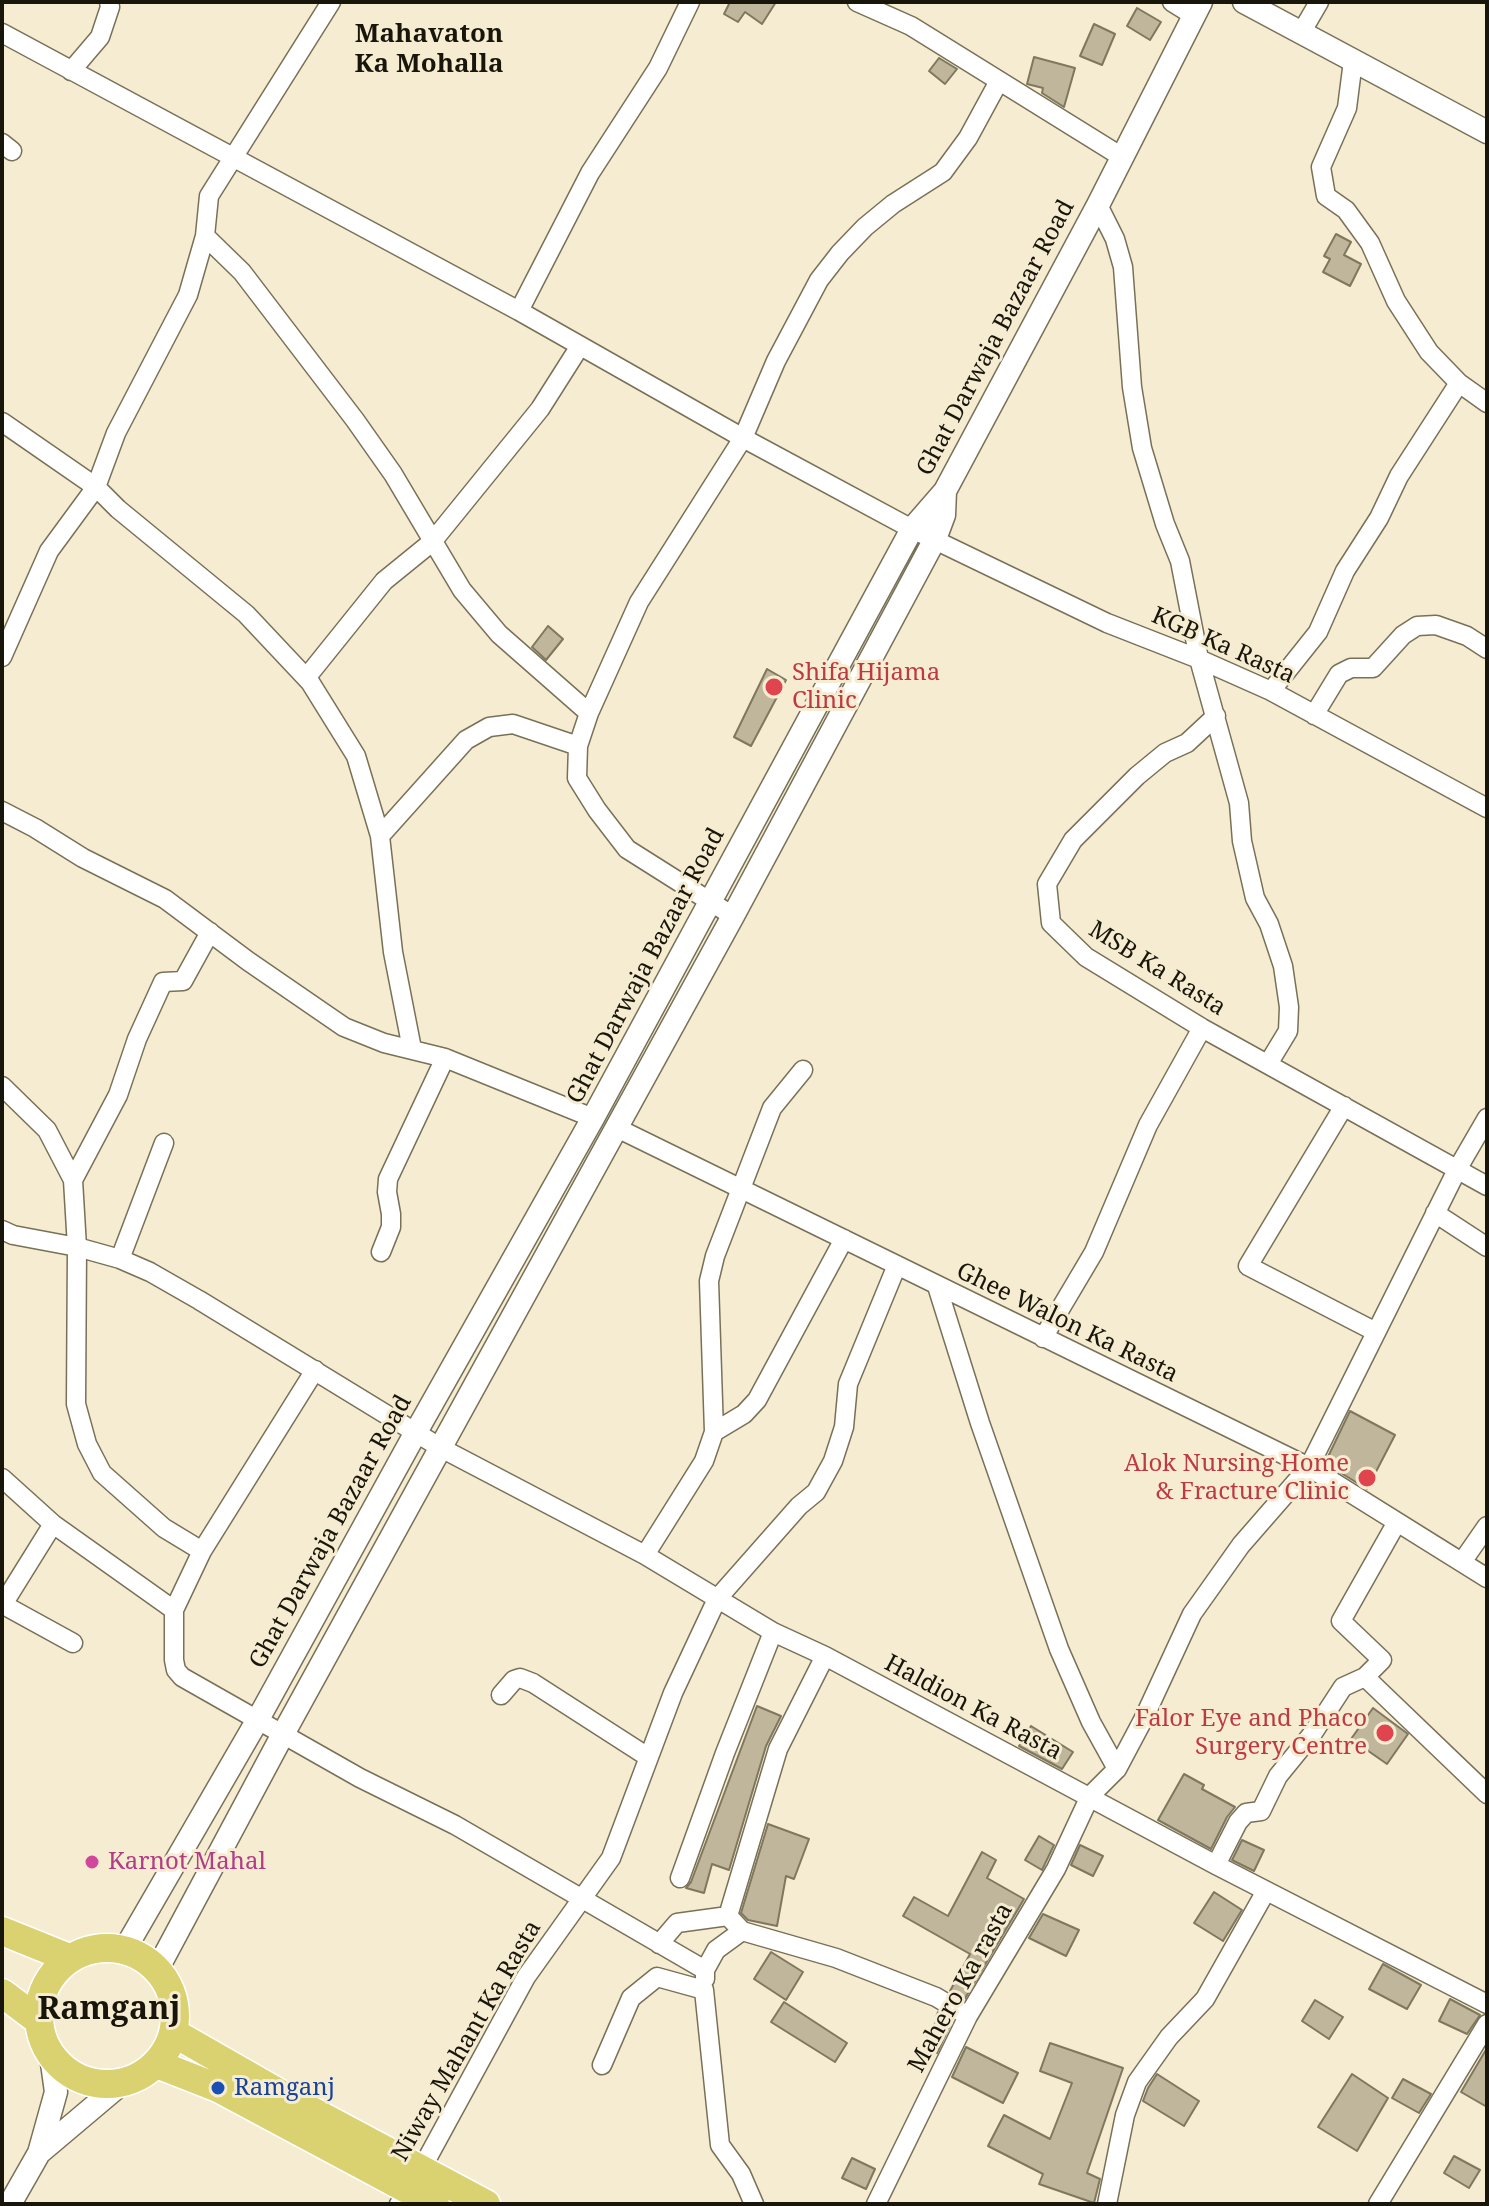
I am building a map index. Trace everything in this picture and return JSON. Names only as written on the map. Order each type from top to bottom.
[{"type":"main road","points":[[2,1931],[69,1958]]},
{"type":"main road","points":[[106,1946],[125,1949],[158,1968],[168,1983],[177,2016],[174,2033],[157,2064],[147,2072],[122,2083],[94,2083],[70,2073],[51,2056],[42,2039],[38,2020],[40,2000],[58,1966],[69,1958],[106,1946]]},
{"type":"main road","points":[[2,1993],[38,2020]]},
{"type":"main road","points":[[174,2033],[435,2204]]},
{"type":"main road","points":[[157,2064],[218,2088],[410,2188],[486,2204]]},
{"type":"street","points":[[71,71],[100,37],[109,2]]},
{"type":"street","points":[[2,657],[49,551],[96,487],[116,433],[188,295],[205,236],[209,196],[331,2]]},
{"type":"street","points":[[519,311],[590,173],[658,68],[690,2]]},
{"type":"street","points":[[857,2],[911,26],[1122,157]]},
{"type":"street","points":[[1172,2],[1197,8]]},
{"type":"street","points":[[1244,2],[1487,132]]},
{"type":"street","points":[[1301,33],[1319,2]]},
{"type":"street","name":"Ghat Darwaja Bazaar Road","points":[[125,1949],[257,1721],[593,1118],[912,529],[945,491],[1098,205],[1197,8]]},
{"type":"street","name":"KGB Ka Rasta","points":[[2,33],[519,311],[743,438],[912,529],[1107,623],[1271,691],[1487,808]]},
{"type":"street","points":[[1353,61],[1347,108],[1321,167],[1326,196],[1346,210],[1370,243],[1396,301],[1429,352],[1459,383],[1487,403]]},
{"type":"street","points":[[733,916],[627,849],[577,778],[578,746],[589,713],[639,602],[743,438],[776,361],[819,280],[865,227],[893,204],[943,172],[968,138],[999,81]]},
{"type":"street","points":[[1098,205],[1115,239],[1123,267],[1132,387],[1142,448],[1165,524],[1180,561],[1199,659],[1239,803],[1242,841],[1255,898],[1269,924],[1283,966],[1289,1007],[1288,1031],[1268,1064]]},
{"type":"street","points":[[205,236],[242,272],[310,358],[393,474],[462,590],[499,634],[589,713]]},
{"type":"street","points":[[306,678],[384,581],[432,542],[540,409],[580,346]]},
{"type":"street","points":[[1271,691],[1318,632],[1345,571],[1459,383]]},
{"type":"street","points":[[2,422],[96,487],[118,509],[246,614],[306,678],[356,756],[380,836],[393,952],[412,1049]]},
{"type":"street","points":[[158,1968],[282,1736],[733,916],[935,539],[944,515],[945,491]]},
{"type":"street","points":[[1314,715],[1339,674],[1351,668],[1373,668],[1403,635],[1417,626],[1436,625],[1467,636],[1487,649]]},
{"type":"street","name":"MSB Ka Rasta","points":[[1216,716],[1187,743],[1165,753],[1137,776],[1073,840],[1047,884],[1051,923],[1086,957],[1202,1028],[1487,1186]]},
{"type":"street","points":[[380,836],[466,740],[489,727],[513,724],[578,746]]},
{"type":"street","points":[[3,814],[35,828],[83,858],[165,899],[275,981],[344,1027],[384,1043],[445,1058],[617,1128]]},
{"type":"street","points":[[73,1180],[118,1095],[137,1039],[163,982],[183,981],[210,932]]},
{"type":"street","points":[[1043,1338],[1094,1252],[1148,1125],[1202,1028]]},
{"type":"street","points":[[381,1252],[391,1227],[388,1179],[445,1058]]},
{"type":"street","points":[[645,1555],[704,1461],[714,1432],[709,1281],[715,1256],[772,1108],[803,1070]]},
{"type":"street","points":[[2,1086],[47,1130],[73,1180],[77,1247],[76,1404],[87,1444],[102,1473],[164,1528],[202,1551]]},
{"type":"street","points":[[1344,1106],[1248,1266],[1376,1332]]},
{"type":"street","points":[[1090,1796],[1117,1769],[1192,1614],[1241,1545],[1309,1467],[1435,1213],[1487,1118]]},
{"type":"street","name":"Ghee Walon Ka Rasta","points":[[617,1128],[1309,1467],[1487,1578]]},
{"type":"street","points":[[120,1259],[164,1143]]},
{"type":"street","points":[[1435,1213],[1487,1247]]},
{"type":"street","name":"Haldion Ka Rasta","points":[[2,1230],[120,1259],[199,1300],[441,1448],[645,1555],[773,1632],[825,1656],[1216,1865],[1487,2004]]},
{"type":"street","points":[[714,1432],[744,1414],[757,1400],[844,1239]]},
{"type":"street","name":"Niway Mahant Ka Rasta","points":[[410,2188],[526,1977],[611,1858],[673,1693],[717,1599],[799,1506],[816,1492],[828,1471],[844,1427],[848,1384],[897,1265]]},
{"type":"street","points":[[937,1286],[975,1409],[1059,1649],[1091,1722],[1117,1769]]},
{"type":"street","points":[[315,1370],[202,1551],[174,1610],[176,1670],[182,1677],[282,1736],[455,1825],[705,1970]]},
{"type":"street","points":[[2,1478],[53,1524],[174,1610]]},
{"type":"street","points":[[1216,1865],[1238,1822],[1246,1813],[1261,1811],[1278,1776],[1313,1733],[1343,1687],[1365,1677],[1382,1660],[1341,1621],[1397,1522]]},
{"type":"street","points":[[53,1524],[2,1605],[73,1643]]},
{"type":"street","points":[[1462,1562],[1487,1526]]},
{"type":"street","points":[[680,1878],[773,1632]]},
{"type":"street","points":[[728,1916],[778,1749],[825,1656]]},
{"type":"street","points":[[1365,1677],[1487,1794]]},
{"type":"street","points":[[501,1695],[514,1680],[520,1678],[533,1683],[648,1757]]},
{"type":"street","name":"Mahero Ka rasta","points":[[876,2204],[968,2016],[1056,1869],[1090,1796]]},
{"type":"street","points":[[1107,2204],[1125,2115],[1137,2082],[1169,2037],[1205,1999],[1266,1891]]},
{"type":"street","points":[[728,1916],[742,1931],[836,1958],[936,1997],[968,2016]]},
{"type":"street","points":[[659,1944],[677,1923],[728,1916]]},
{"type":"street","points":[[742,1931],[716,1950],[705,1970],[704,1990],[720,2145],[741,2174],[754,2204]]},
{"type":"street","points":[[602,2065],[631,1998],[657,1977],[704,1990]]},
{"type":"street","points":[[1378,2204],[1487,2024]]},
{"type":"street","points":[[10,2204],[39,2153],[56,2092],[51,2056]]},
{"type":"street","points":[[39,2153],[122,2083]]},
{"type":"building","points":[[730,2],[776,2],[762,24],[745,12],[738,22],[724,14]]},
{"type":"building","points":[[1137,8],[1161,22],[1150,40],[1127,26]]},
{"type":"building","points":[[1094,24],[1115,34],[1102,65],[1080,56]]},
{"type":"building","points":[[1034,57],[1075,68],[1064,107],[1042,93],[1043,88],[1027,84]]},
{"type":"building","points":[[939,58],[957,69],[945,84],[929,71]]},
{"type":"building","points":[[1336,234],[1351,242],[1344,255],[1361,264],[1350,286],[1323,272],[1330,259],[1324,256]]},
{"type":"building","points":[[548,626],[563,639],[546,660],[532,647]]},
{"type":"building","points":[[767,669],[786,680],[751,746],[734,737]]},
{"type":"building","points":[[1350,1411],[1395,1435],[1367,1489],[1325,1463]]},
{"type":"building","points":[[757,1706],[781,1716],[766,1746],[729,1870],[712,1864],[704,1893],[686,1888],[691,1882]]},
{"type":"building","points":[[1373,1708],[1408,1734],[1387,1764],[1351,1739]]},
{"type":"building","points":[[1031,1726],[1073,1752],[1062,1769],[1019,1746]]},
{"type":"building","points":[[1184,1774],[1204,1785],[1202,1789],[1235,1807],[1211,1849],[1158,1820]]},
{"type":"building","points":[[768,1824],[809,1839],[794,1879],[786,1876],[777,1926],[748,1920],[741,1913]]},
{"type":"building","points":[[1039,1836],[1054,1845],[1042,1870],[1025,1860]]},
{"type":"building","points":[[1242,1840],[1264,1850],[1254,1871],[1232,1860]]},
{"type":"building","points":[[1080,1845],[1103,1856],[1093,1876],[1071,1865]]},
{"type":"building","points":[[982,1852],[996,1860],[987,1878],[1024,1899],[964,2000],[950,1991],[970,1954],[903,1916],[914,1897],[948,1916]]},
{"type":"building","points":[[1214,1892],[1242,1910],[1223,1941],[1194,1923]]},
{"type":"building","points":[[1043,1914],[1079,1930],[1066,1956],[1029,1938]]},
{"type":"building","points":[[771,1952],[803,1972],[786,2000],[754,1979]]},
{"type":"building","points":[[1383,1964],[1421,1985],[1407,2009],[1369,1989]]},
{"type":"building","points":[[1450,1999],[1480,2015],[1467,2034],[1439,2021]]},
{"type":"building","points":[[1315,2000],[1343,2017],[1329,2039],[1302,2021]]},
{"type":"building","points":[[784,2002],[847,2043],[835,2062],[771,2022]]},
{"type":"building","points":[[938,2012],[952,2021],[937,2053],[923,2045],[938,2018]]},
{"type":"building","points":[[1050,2043],[1123,2068],[1087,2173],[1100,2179],[1094,2203],[1039,2184],[1043,2174],[988,2146],[1004,2115],[1050,2139],[1072,2083],[1040,2071]]},
{"type":"building","points":[[966,2047],[1018,2073],[1003,2103],[952,2077]]},
{"type":"building","points":[[1487,2048],[1487,2107],[1461,2092]]},
{"type":"building","points":[[1157,2074],[1199,2101],[1184,2126],[1143,2101]]},
{"type":"building","points":[[1352,2074],[1388,2098],[1357,2151],[1318,2127]]},
{"type":"building","points":[[1403,2079],[1431,2094],[1419,2113],[1392,2098]]},
{"type":"building","points":[[1454,2156],[1480,2170],[1469,2188],[1444,2173]]},
{"type":"building","points":[[852,2158],[875,2169],[866,2189],[842,2178]]},
{"type":"place","name":"Shifa Hijama Clinic","points":[[774,687]]},
{"type":"place","name":"Alok Nursing Home & Fracture Clinic","points":[[1367,1478]]},
{"type":"place","name":"Falor Eye and Phaco Surgery Centre","points":[[1385,1733]]},
{"type":"place","name":"Karnot Mahal","points":[[92,1862]]},
{"type":"place","name":"Ramganj","points":[[218,2088]]},
{"type":"district","name":"Mahavaton Ka Mohalla","points":[[429,50]]},
{"type":"district","name":"Ramganj","points":[[109,2010]]}]
